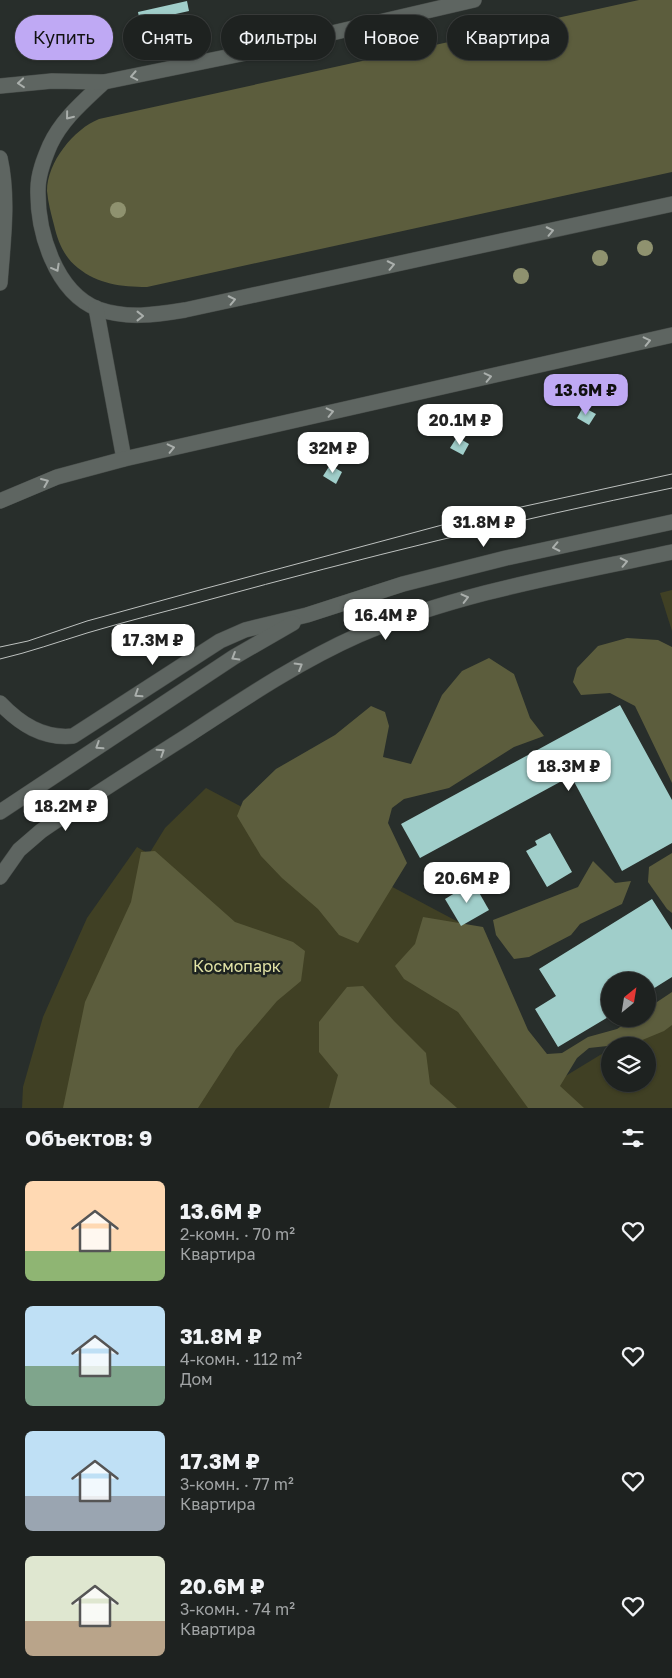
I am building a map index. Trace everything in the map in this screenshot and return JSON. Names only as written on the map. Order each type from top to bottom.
[{"type":"street","points":[[0,86],[52,81],[104,82],[246,53],[474,0]]},
{"type":"street","points":[[104,82],[72,112],[58,131],[44,159],[38,190],[44,239],[49,255],[67,285],[96,308],[118,315],[143,316],[185,310],[672,204]]},
{"type":"street","points":[[0,158],[4,183],[0,284]]},
{"type":"street","points":[[96,308],[124,459]]},
{"type":"street","points":[[0,502],[57,477],[124,459],[672,335]]},
{"type":"street","points":[[0,703],[14,717],[33,730],[46,735],[73,736],[220,641],[245,630],[307,615],[403,584],[506,558],[672,522]]},
{"type":"street","points":[[0,877],[9,861],[19,850],[42,831],[235,704],[319,654],[401,619],[459,599],[672,552]]},
{"type":"street","points":[[0,812],[234,658],[307,615]]},
{"type":"green space","points":[[639,0],[672,0],[672,172],[147,287],[110,284],[94,278],[73,264],[65,254],[51,212],[47,191],[48,180],[57,158],[64,148],[80,130],[99,119],[367,60],[437,60],[437,45],[447,42],[447,60],[568,60],[568,16]]},
{"type":"green space","points":[[645,242],[651,248],[645,254],[639,248]]},
{"type":"green space","points":[[600,252],[606,258],[600,264],[594,258]]},
{"type":"green space","points":[[521,270],[527,276],[521,282],[515,276]]},
{"type":"green space","points":[[672,590],[672,631],[660,593]]},
{"type":"green space","points":[[627,638],[658,640],[672,647],[672,783],[635,706],[610,693],[581,695],[573,682],[577,668],[598,646]]},
{"type":"green space","points":[[489,658],[514,674],[530,718],[544,736],[514,747],[449,788],[404,799],[392,808],[388,823],[407,863],[358,943],[339,935],[318,909],[282,878],[261,856],[237,816],[243,801],[276,769],[335,735],[371,706],[385,712],[389,726],[383,757],[411,764],[442,695],[462,671]]},
{"type":"green space","name":"Космопарк","points":[[206,788],[464,925],[554,1083],[601,1054],[601,1092],[656,1092],[656,1037],[629,1037],[644,1028],[656,1028],[656,1021],[672,1011],[672,1108],[22,1108],[23,1087],[43,1017],[87,918],[137,847],[149,854],[165,828]]},
{"type":"green space","points":[[155,851],[235,922],[293,942],[305,951],[301,981],[277,1001],[236,1049],[198,1108],[63,1108],[85,1002],[131,902],[141,852]]},
{"type":"green space","points":[[672,853],[672,913],[667,909],[648,882],[649,867]]},
{"type":"green space","points":[[593,861],[615,883],[631,881],[622,904],[580,924],[571,935],[529,957],[514,959],[496,935],[493,920],[578,887]]},
{"type":"green space","points":[[423,917],[483,927],[528,1030],[547,1054],[562,1053],[588,1037],[618,1028],[656,1028],[656,1003],[672,992],[672,1025],[664,1031],[650,1037],[601,1037],[601,1047],[589,1048],[577,1058],[560,1086],[584,1108],[528,1108],[458,1012],[404,979],[395,966],[415,944]]},
{"type":"green space","points":[[363,986],[426,1053],[430,1084],[457,1108],[329,1108],[338,1075],[319,1052],[319,1022],[347,987]]},
{"type":"building","points":[[187,1],[189,11],[171,15],[139,15],[138,12]]},
{"type":"building","points":[[583,407],[596,414],[589,425],[577,418]]},
{"type":"building","points":[[457,437],[469,444],[463,455],[450,448]]},
{"type":"building","points":[[330,465],[342,472],[336,484],[323,476]]},
{"type":"building","points":[[620,705],[672,800],[672,843],[622,871],[571,776],[420,858],[401,824]]},
{"type":"building","points":[[550,833],[572,872],[547,887],[526,851],[537,845],[535,841]]},
{"type":"building","points":[[473,882],[489,910],[461,926],[445,899]]},
{"type":"building","points":[[652,899],[672,930],[672,977],[656,987],[656,972],[601,972],[601,1021],[558,1047],[535,1009],[556,996],[539,969]]},
{"type":"tram line","points":[[0,647],[28,641],[87,621],[457,521],[672,474]]},
{"type":"tram line","points":[[0,659],[117,624],[265,584],[497,526],[672,488]]}]
